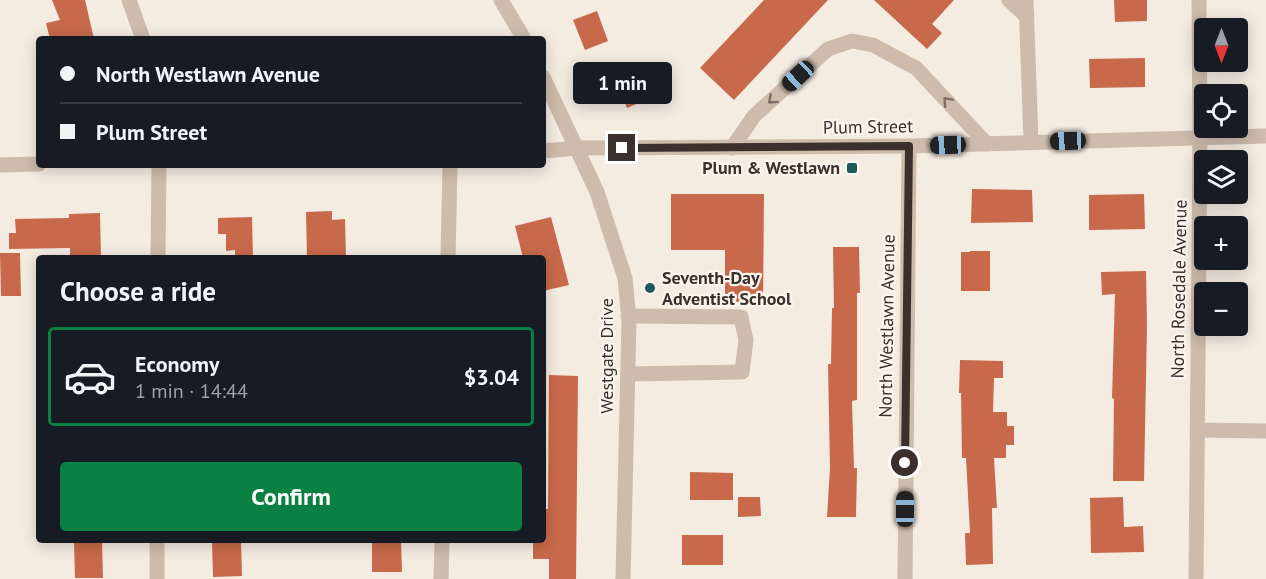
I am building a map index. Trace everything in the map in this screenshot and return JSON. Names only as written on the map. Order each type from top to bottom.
[{"type":"street","points":[[129,0],[142,36]]},
{"type":"street","points":[[501,0],[522,36]]},
{"type":"street","points":[[1009,0],[1027,17]]},
{"type":"street","points":[[1026,0],[1031,142]]},
{"type":"street","name":"North Rosedale Avenue","points":[[1199,0],[1200,84]]},
{"type":"street","points":[[732,148],[754,116],[828,49],[852,41],[873,45],[916,68],[987,144]]},
{"type":"street","name":"Westgate Drive","points":[[546,83],[597,192],[612,232],[625,278],[628,316],[628,374],[624,579]]},
{"type":"street","name":"Plum Street","points":[[1248,136],[1266,136]]},
{"type":"street","name":"Plum Street","points":[[546,151],[578,148],[909,146],[1194,137]]},
{"type":"street","name":"North Rosedale Avenue","points":[[1196,579],[1200,138]]},
{"type":"street","name":"North Westlawn Avenue","points":[[905,579],[909,146]]},
{"type":"street","points":[[0,165],[36,164]]},
{"type":"street","points":[[158,255],[159,168]]},
{"type":"street","points":[[448,255],[450,168]]},
{"type":"street","points":[[628,316],[741,317],[746,340],[742,372],[628,374]]},
{"type":"street","points":[[1198,430],[1266,431]]},
{"type":"street","points":[[157,543],[157,579]]},
{"type":"street","points":[[441,579],[442,543]]},
{"type":"building","points":[[52,0],[85,0],[93,36],[49,36],[46,23],[60,20]]},
{"type":"building","points":[[764,0],[828,0],[734,100],[700,68]]},
{"type":"building","points":[[874,0],[954,0],[932,24],[942,33],[927,49]]},
{"type":"building","points":[[1114,0],[1147,0],[1147,21],[1115,22]]},
{"type":"building","points":[[597,11],[608,41],[585,50],[573,20]]},
{"type":"building","points":[[1145,58],[1145,87],[1090,88],[1089,59]]},
{"type":"building","points":[[640,82],[648,99],[627,108],[620,91]]},
{"type":"building","points":[[972,189],[1032,190],[1033,222],[971,223]]},
{"type":"building","points":[[671,194],[764,194],[763,302],[725,302],[725,250],[671,250]]},
{"type":"building","points":[[1144,194],[1145,229],[1089,230],[1089,195]]},
{"type":"building","points":[[332,211],[332,220],[345,219],[346,255],[307,255],[306,212]]},
{"type":"building","points":[[100,213],[101,255],[70,255],[70,248],[9,249],[9,233],[16,233],[15,219],[69,218],[69,214]]},
{"type":"building","points":[[252,217],[253,255],[235,255],[235,250],[226,251],[226,234],[218,234],[218,218]]},
{"type":"building","points":[[551,217],[569,285],[546,290],[546,255],[522,255],[515,226]]},
{"type":"building","points":[[833,247],[859,247],[857,400],[852,401],[854,468],[857,468],[856,517],[827,517],[830,468],[828,364],[831,364],[832,308],[834,308]]},
{"type":"building","points":[[990,251],[990,291],[961,291],[961,252]]},
{"type":"building","points":[[0,253],[20,253],[21,296],[1,296]]},
{"type":"building","points":[[1146,271],[1144,481],[1113,481],[1114,399],[1112,398],[1115,294],[1102,295],[1101,272]]},
{"type":"building","points":[[960,360],[1003,361],[1003,378],[994,378],[993,412],[1007,412],[1007,426],[1014,426],[1014,445],[1006,445],[1006,458],[994,458],[997,508],[992,508],[993,564],[966,565],[965,533],[970,533],[966,458],[962,458]]},
{"type":"building","points":[[549,375],[578,376],[576,579],[549,579],[549,559],[533,559],[533,543],[546,543],[546,509],[548,509]]},
{"type":"building","points":[[690,472],[733,473],[733,500],[690,500]]},
{"type":"building","points":[[738,497],[760,497],[761,516],[738,517]]},
{"type":"building","points":[[1123,497],[1124,527],[1143,526],[1144,552],[1091,553],[1090,498]]},
{"type":"building","points":[[682,535],[723,535],[723,565],[682,565]]},
{"type":"building","points":[[74,543],[102,543],[103,578],[75,578]]},
{"type":"building","points":[[212,543],[241,543],[242,576],[213,577]]},
{"type":"building","points":[[372,543],[401,543],[402,572],[372,572]]},
{"type":"place","name":"Plum & Westlawn","points":[[852,168]]},
{"type":"place","name":"Seventh-Day Adventist School","points":[[650,288]]},
{"type":"route","points":[[622,148],[909,146],[905,463]]}]
